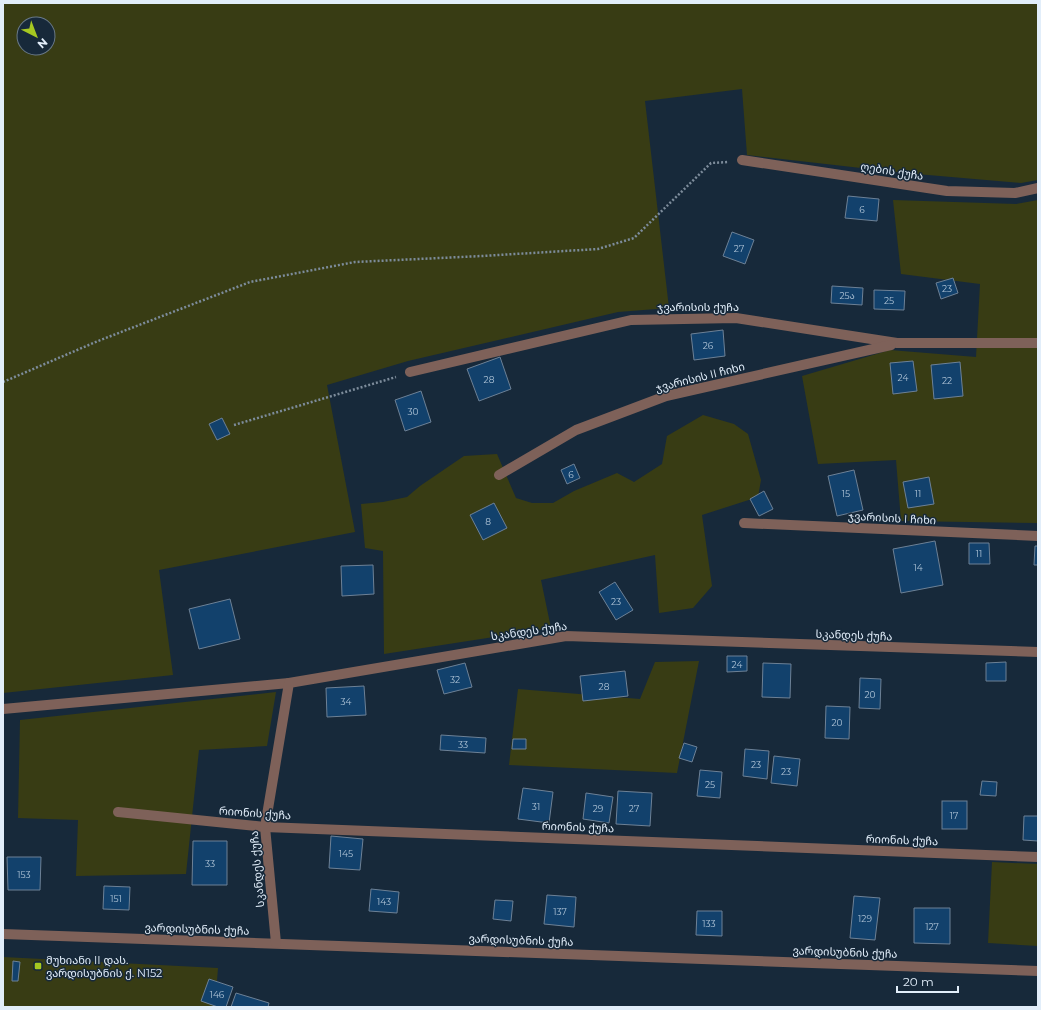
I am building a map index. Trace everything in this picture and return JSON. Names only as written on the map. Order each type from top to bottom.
[{"type":"street","name":"ღების ქუჩა","points":[[742,160],[947,191],[1015,193],[1038,188]]},
{"type":"street","name":"ჯვარისის ქუჩა","points":[[410,372],[631,320],[736,318],[897,343],[1038,343]]},
{"type":"street","name":"ჯვარისის II ჩიხი","points":[[499,475],[576,430],[666,396],[897,343]]},
{"type":"street","name":"ჯვარისის I ჩიხი","points":[[744,523],[1038,536]]},
{"type":"street","name":"სკანდეს ქუჩა","points":[[276,943],[265,827],[289,682],[566,636],[1038,652]]},
{"type":"street","points":[[3,709],[289,682]]},
{"type":"street","name":"რიონის ქუჩა","points":[[118,812],[265,827],[1038,857]]},
{"type":"street","name":"ვარდისუბნის ქუჩა","points":[[3,934],[1038,971]]},
{"type":"path","points":[[3,382],[98,341],[250,282],[355,262],[598,249],[634,238],[712,163],[742,160]]},
{"type":"path","points":[[234,425],[410,372]]},
{"type":"green space","points":[[3,3],[1038,3],[1038,180],[1021,183],[905,173],[747,155],[742,89],[645,101],[669,308],[618,312],[408,361],[327,385],[355,532],[159,570],[173,675],[3,693]]},
{"type":"green space","points":[[893,200],[1016,204],[1038,200],[1038,523],[901,521],[896,460],[818,464],[802,376],[890,350],[976,357],[980,284],[901,274]]},
{"type":"green space","points":[[703,415],[734,424],[748,434],[761,480],[758,497],[702,515],[712,586],[693,608],[659,613],[655,555],[541,580],[551,628],[384,654],[383,551],[365,548],[361,504],[383,502],[407,497],[420,486],[464,456],[497,454],[516,498],[532,503],[553,503],[574,491],[617,473],[634,482],[662,464],[667,436]]},
{"type":"green space","points":[[699,661],[677,773],[509,765],[518,689],[640,699],[655,662]]},
{"type":"green space","points":[[276,692],[267,746],[199,750],[186,874],[76,876],[78,820],[18,818],[20,720]]},
{"type":"green space","points":[[992,862],[1038,864],[1038,946],[988,943]]},
{"type":"green space","points":[[3,957],[218,968],[215,1007],[3,1007]]},
{"type":"building","points":[[848,196],[879,199],[877,221],[845,218]]},
{"type":"building","points":[[732,232],[754,240],[745,264],[723,256]]},
{"type":"building","points":[[953,278],[958,293],[941,299],[936,283]]},
{"type":"building","points":[[832,286],[863,288],[862,305],[831,303]]},
{"type":"building","points":[[874,290],[905,291],[904,310],[874,309]]},
{"type":"building","points":[[723,330],[725,356],[694,360],[691,334]]},
{"type":"building","points":[[500,357],[511,389],[479,401],[467,369]]},
{"type":"building","points":[[913,361],[917,391],[893,394],[890,363]]},
{"type":"building","points":[[960,362],[963,396],[934,399],[931,365]]},
{"type":"building","points":[[421,391],[431,422],[405,431],[395,400]]},
{"type":"building","points":[[222,418],[230,434],[217,440],[209,424]]},
{"type":"building","points":[[574,464],[580,478],[567,484],[561,470]]},
{"type":"building","points":[[854,470],[863,510],[837,516],[828,476]]},
{"type":"building","points":[[929,477],[934,504],[908,508],[903,482]]},
{"type":"building","points":[[764,491],[773,509],[759,516],[750,499]]},
{"type":"building","points":[[494,503],[507,528],[483,540],[470,515]]},
{"type":"building","points":[[935,541],[943,585],[901,593],[893,549]]},
{"type":"building","points":[[969,543],[989,543],[990,564],[969,564]]},
{"type":"building","points":[[1035,546],[1038,546],[1038,565],[1034,565]]},
{"type":"building","points":[[373,565],[374,594],[342,596],[341,566]]},
{"type":"building","points":[[615,582],[633,610],[616,620],[599,592]]},
{"type":"building","points":[[230,599],[240,639],[199,649],[189,609]]},
{"type":"building","points":[[727,656],[747,656],[747,671],[727,672]]},
{"type":"building","points":[[1006,662],[1006,681],[986,681],[986,663]]},
{"type":"building","points":[[465,663],[472,687],[444,694],[437,670]]},
{"type":"building","points":[[763,663],[791,664],[790,698],[762,697]]},
{"type":"building","points":[[625,671],[628,696],[583,701],[580,676]]},
{"type":"building","points":[[860,678],[881,679],[880,709],[859,708]]},
{"type":"building","points":[[364,686],[366,715],[327,717],[326,688]]},
{"type":"building","points":[[826,706],[850,707],[849,739],[825,738]]},
{"type":"building","points":[[441,735],[486,738],[485,753],[440,750]]},
{"type":"building","points":[[513,739],[526,739],[526,749],[512,749]]},
{"type":"building","points":[[684,743],[697,747],[692,762],[679,758]]},
{"type":"building","points":[[745,749],[769,751],[767,779],[743,776]]},
{"type":"building","points":[[774,756],[800,759],[797,786],[771,783]]},
{"type":"building","points":[[700,770],[722,772],[720,798],[697,796]]},
{"type":"building","points":[[982,781],[997,782],[996,796],[980,795]]},
{"type":"building","points":[[523,788],[553,792],[549,823],[518,819]]},
{"type":"building","points":[[618,791],[652,793],[650,826],[616,824]]},
{"type":"building","points":[[586,793],[613,797],[609,823],[583,819]]},
{"type":"building","points":[[942,801],[967,801],[967,829],[942,829]]},
{"type":"building","points":[[1024,816],[1038,816],[1038,841],[1023,840]]},
{"type":"building","points":[[331,836],[363,839],[360,870],[329,868]]},
{"type":"building","points":[[193,841],[227,841],[227,885],[192,885]]},
{"type":"building","points":[[7,857],[41,857],[40,890],[8,890]]},
{"type":"building","points":[[104,886],[130,887],[129,910],[103,909]]},
{"type":"building","points":[[371,889],[399,892],[397,913],[369,911]]},
{"type":"building","points":[[547,895],[576,897],[574,927],[544,924]]},
{"type":"building","points":[[854,896],[880,898],[875,940],[850,938]]},
{"type":"building","points":[[495,900],[513,901],[511,921],[493,919]]},
{"type":"building","points":[[914,908],[950,908],[950,944],[914,943]]},
{"type":"building","points":[[697,911],[722,911],[722,936],[696,935]]},
{"type":"building","points":[[13,961],[20,962],[18,981],[12,981]]},
{"type":"building","points":[[209,979],[233,987],[226,1007],[218,1007],[201,1001]]},
{"type":"building","points":[[236,993],[269,1003],[268,1007],[231,1007]]},
{"type":"place","name":"მუხიანი II დას. ვარდისუბნის ქ. N152","points":[[38,966]]}]
